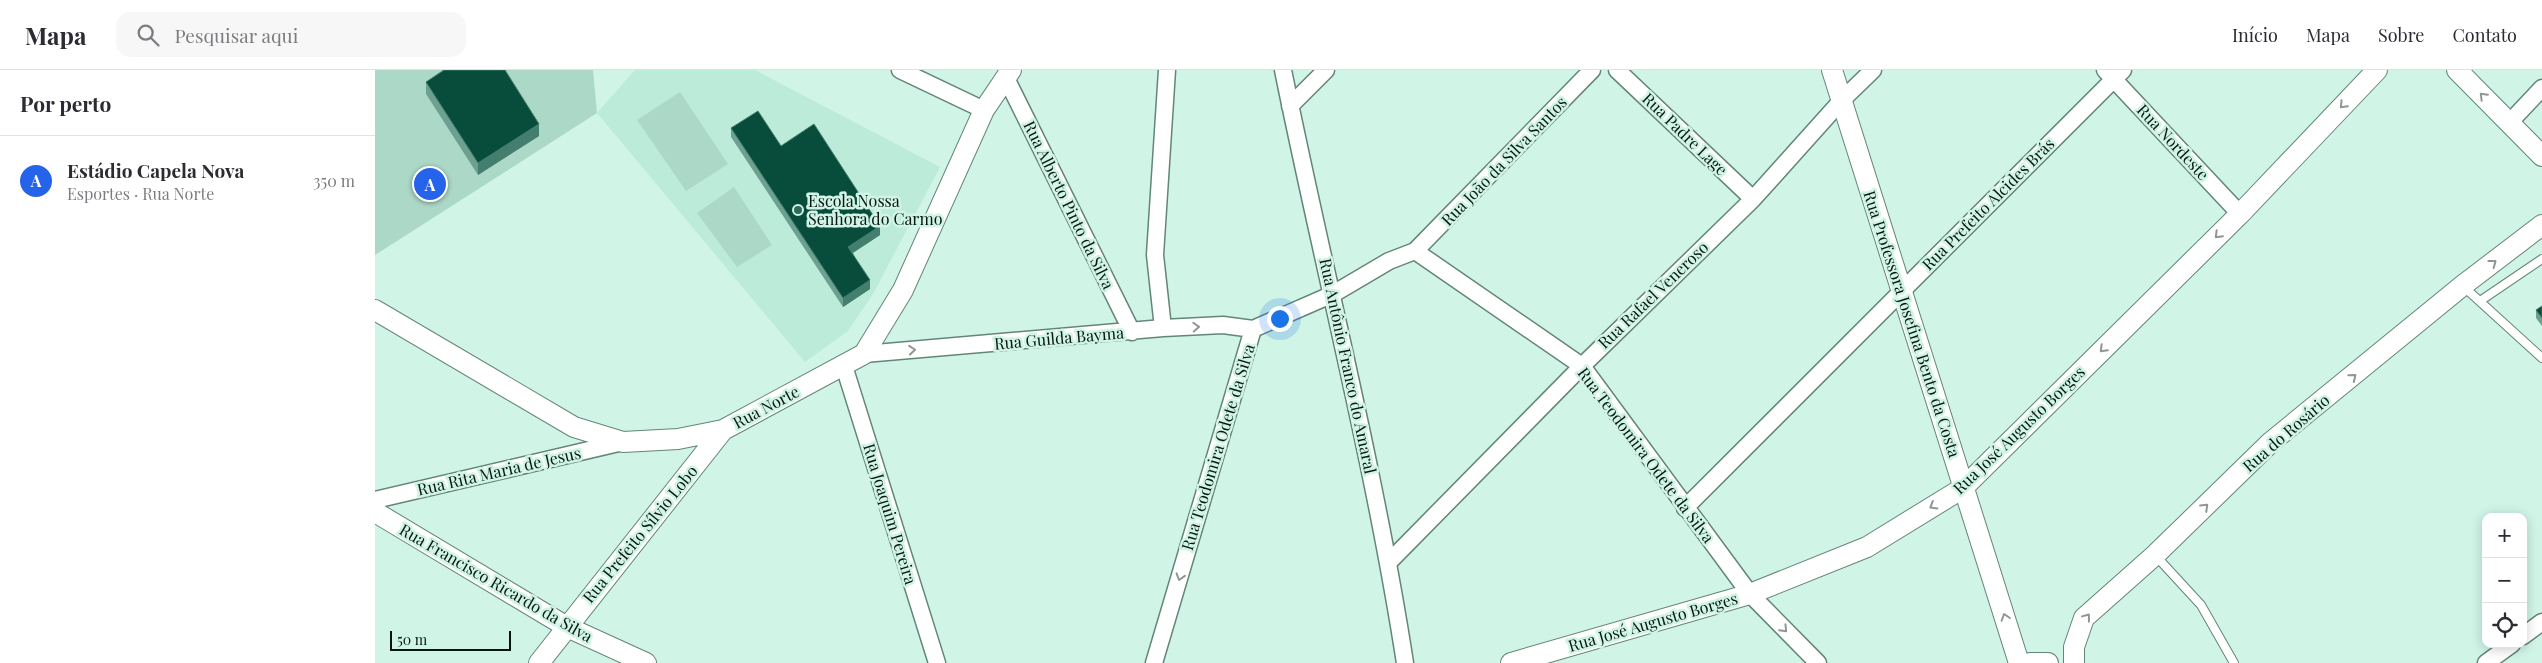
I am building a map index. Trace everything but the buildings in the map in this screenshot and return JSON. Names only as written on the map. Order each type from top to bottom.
[{"type":"street","points":[[900,70],[984,110]]},
{"type":"street","points":[[1163,328],[1155,255],[1167,70]]},
{"type":"street","name":"Rua Antônio Franco do Amaral","points":[[1283,70],[1333,294],[1389,562],[1405,663]]},
{"type":"street","points":[[1291,106],[1327,70]]},
{"type":"street","name":"Rua João da Silva Santos","points":[[1415,251],[1592,70]]},
{"type":"street","name":"Rua Padre Lage","points":[[1617,70],[1753,199]]},
{"type":"street","name":"Rua Professora Josefina Bento da Costa","points":[[1832,70],[2019,663]]},
{"type":"street","name":"Rua Rafael Veneroso","points":[[1389,562],[1581,366],[1753,199],[1841,101],[1873,70]]},
{"type":"street","name":"Rua José Augusto Borges","points":[[1511,663],[1750,594],[1867,547],[1963,488],[2240,214],[2377,70]]},
{"type":"street","points":[[2457,70],[2542,156]]},
{"type":"street","name":"Rua Nordeste","points":[[2114,73],[2240,214]]},
{"type":"street","name":"Rua Prefeito Alcides Brás","points":[[1685,508],[2114,73]]},
{"type":"street","name":"Rua Norte","points":[[375,310],[574,427],[623,442],[678,439],[723,430],[863,354],[903,290],[984,110],[1008,74]]},
{"type":"street","name":"Rua Alberto Pinto da Silva","points":[[1008,74],[1133,332]]},
{"type":"street","points":[[2509,122],[2542,88]]},
{"type":"street","name":"Rua do Rosário","points":[[2074,663],[2074,647],[2084,618],[2155,555],[2271,442],[2462,286],[2540,228]]},
{"type":"street","name":"Rua Teodomira Odete da Silva","points":[[1154,663],[1253,329],[1333,294],[1389,261],[1415,251],[1581,366],[1750,594],[1818,663]]},
{"type":"street","name":"Rua Guilda Bayma","points":[[863,354],[1163,328],[1223,325],[1253,329]]},
{"type":"street","name":"Rua Joaquim Pereira","points":[[844,366],[937,663]]},
{"type":"street","name":"Rua Prefeito Sílvio Lobo","points":[[539,663],[723,430]]},
{"type":"street","name":"Rua Rita Maria de Jesus","points":[[375,500],[623,442]]},
{"type":"street","name":"Rua Francisco Ricardo da Silva","points":[[375,512],[567,626],[646,663]]},
{"type":"street","points":[[2527,633],[2542,622]]},
{"type":"street","points":[[2486,663],[2507,648]]},
{"type":"street","points":[[2030,663],[2048,663]]},
{"type":"lane","points":[[2480,301],[2542,259]]},
{"type":"lane","points":[[2462,286],[2542,358]]},
{"type":"lane","points":[[2155,555],[2201,605],[2234,663]]},
{"type":"shaded area","points":[[375,70],[593,70],[597,113],[375,255]]},
{"type":"shaded area","name":"Escola Nossa Senhora do Carmo","points":[[635,70],[755,70],[940,167],[873,294],[848,331],[805,362],[597,113]]},
{"type":"shaded area","points":[[680,92],[728,164],[686,191],[637,120]]},
{"type":"shaded area","points":[[734,187],[772,245],[737,267],[697,213]]},
{"type":"place","name":"Estádio Capela Nova","points":[[430,184]]},
{"type":"place","name":"Escola Nossa Senhora do Carmo","points":[[798,210]]}]
